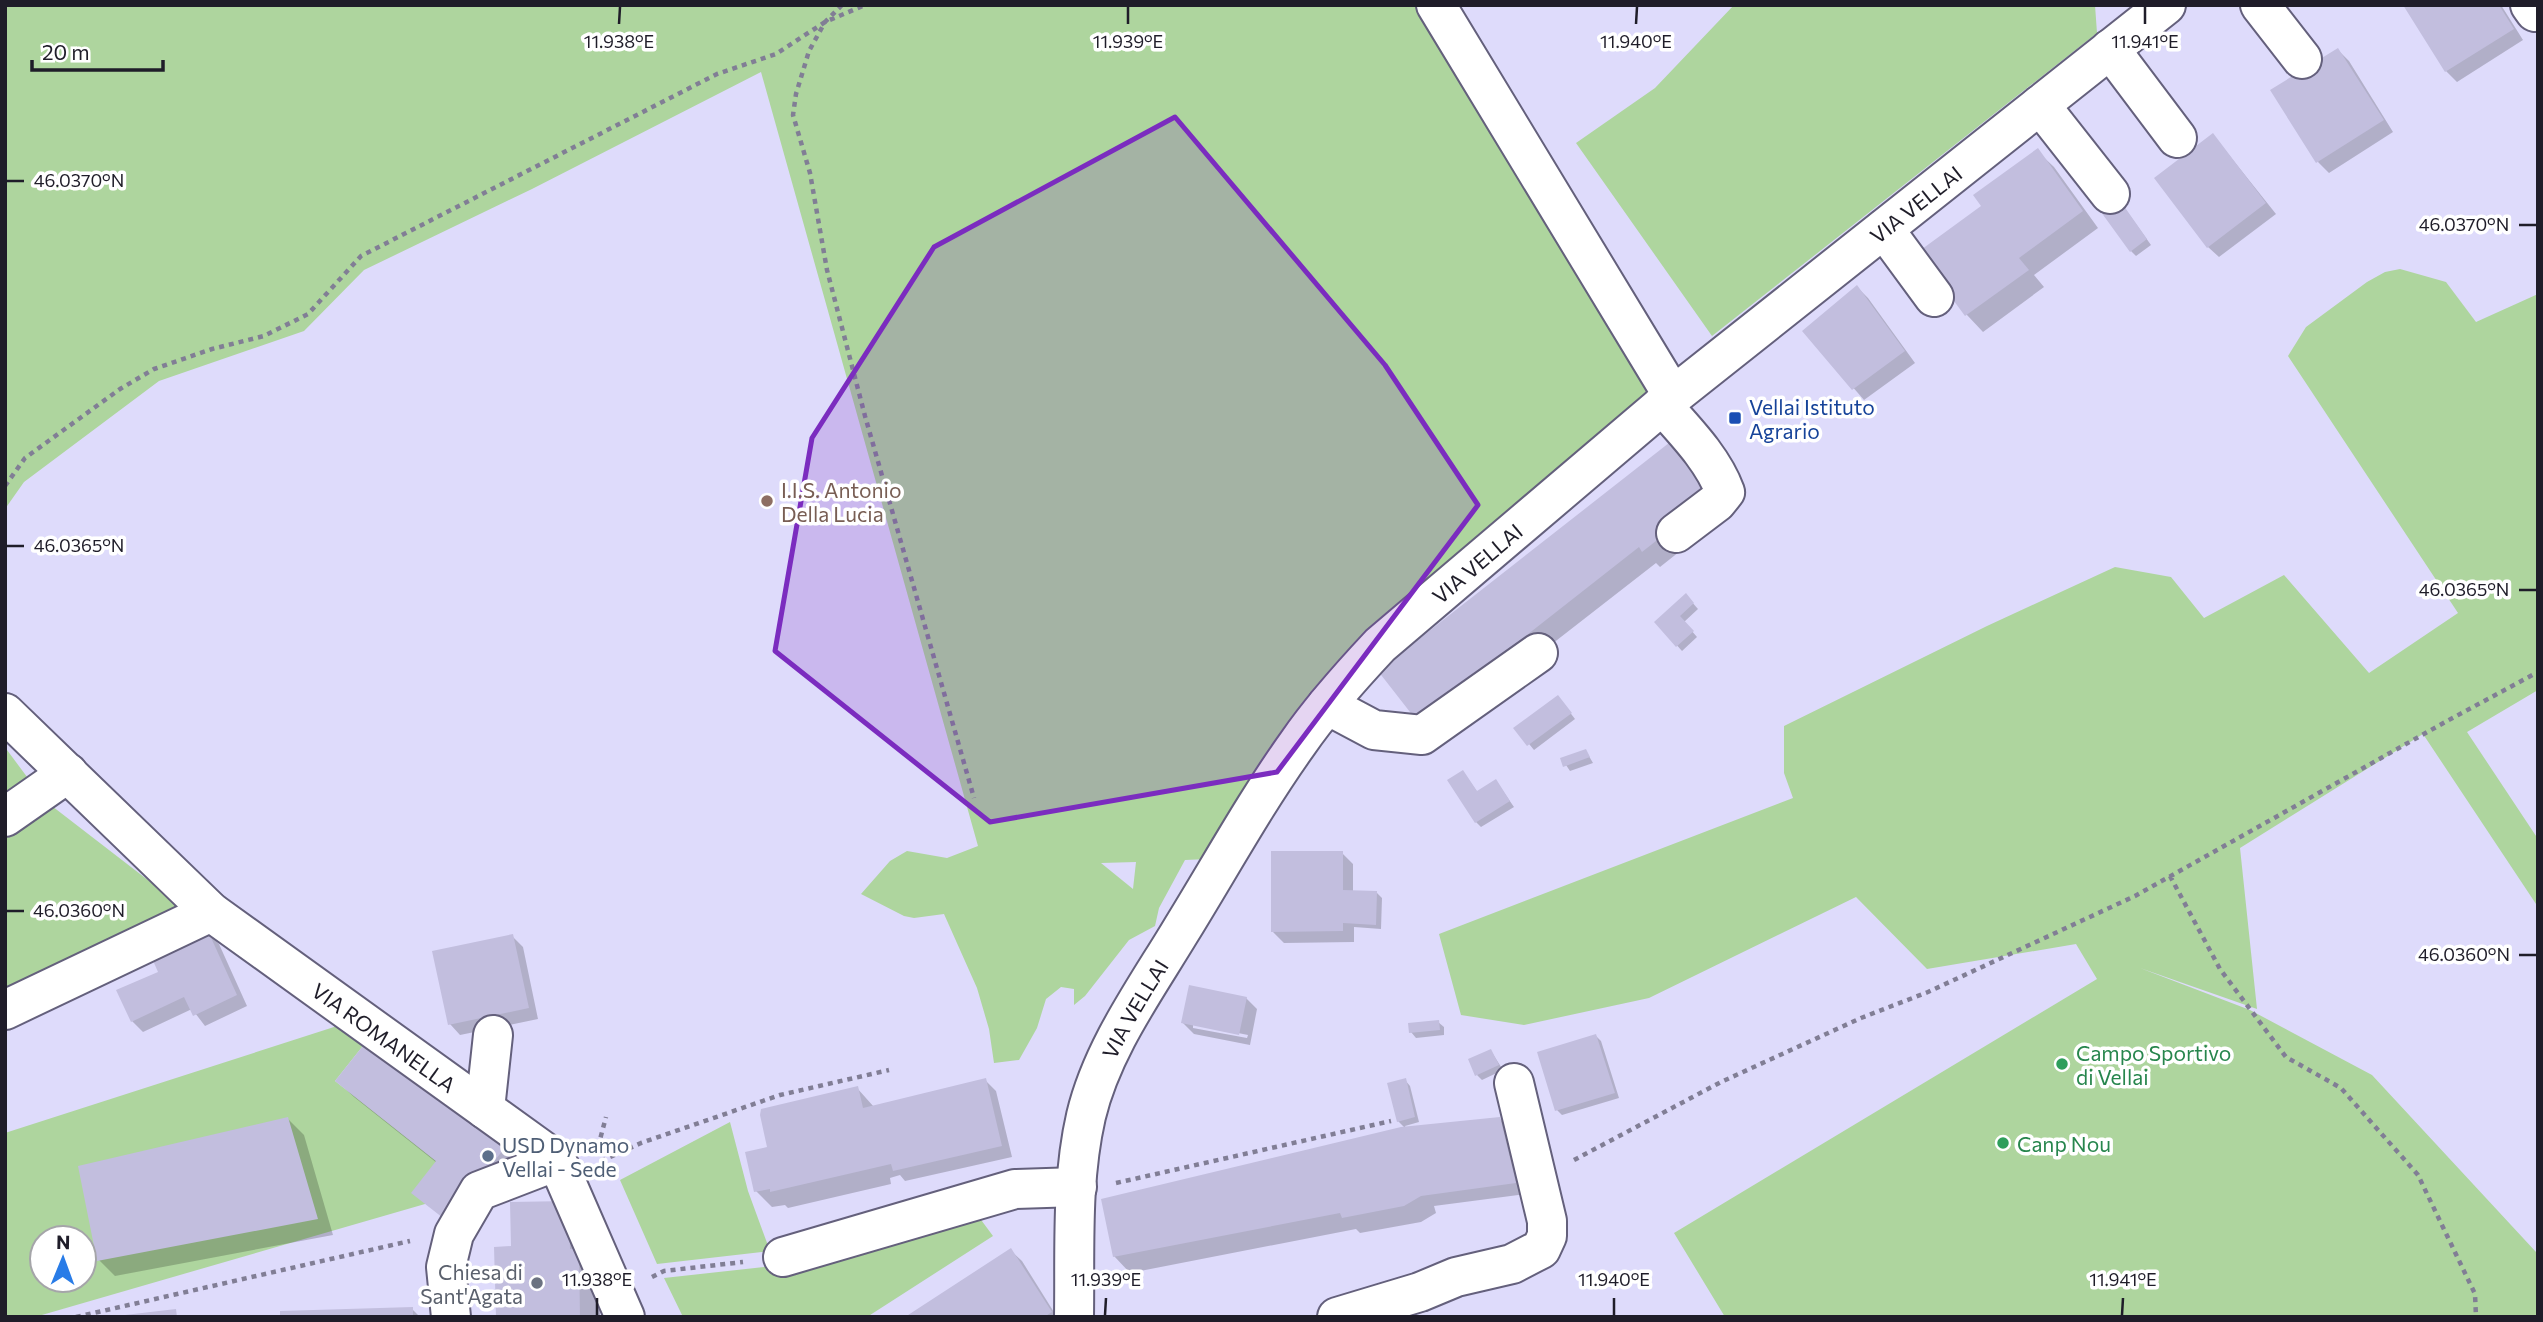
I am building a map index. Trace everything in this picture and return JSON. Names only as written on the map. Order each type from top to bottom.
[{"type":"street","points":[[1436,5],[1667,400],[1721,480],[1726,492],[1676,533]]},
{"type":"street","name":"VIA VELLAI","points":[[1074,1317],[1078,1166],[1087,1115],[1102,1069],[1127,1020],[1259,803],[1298,742],[1327,705],[1380,645],[1667,400],[2166,5]]},
{"type":"street","points":[[2260,5],[2302,59]]},
{"type":"street","points":[[2110,49],[2177,138]]},
{"type":"street","points":[[2040,105],[2110,194]]},
{"type":"street","points":[[1884,229],[1934,297]]},
{"type":"street","points":[[1327,705],[1374,730],[1422,735],[1538,653]]},
{"type":"street","name":"VIA ROMANELLA","points":[[6,716],[211,912],[557,1161]]},
{"type":"street","points":[[5,817],[68,773]]},
{"type":"street","points":[[5,1010],[211,912]]},
{"type":"street","points":[[485,1109],[494,1035]]},
{"type":"street","points":[[1337,1317],[1420,1292],[1457,1277],[1512,1264],[1541,1250],[1547,1236],[1547,1221],[1514,1083]]},
{"type":"street","points":[[451,1317],[446,1267],[453,1238],[479,1191],[557,1161],[620,1306]]},
{"type":"street","points":[[782,1257],[1015,1189],[1077,1187]]},
{"type":"path","points":[[842,5],[825,22],[809,51],[796,94],[793,115],[803,141],[827,270],[865,416],[974,798]]},
{"type":"path","points":[[5,486],[25,458],[120,389],[154,369],[264,336],[308,314],[361,256],[717,74],[776,54],[825,22],[865,5]]},
{"type":"path","points":[[1538,1178],[1721,1082],[1861,1018],[1928,992],[2135,895],[2446,721],[2538,673]]},
{"type":"path","points":[[2170,876],[2220,969],[2286,1057],[2341,1088],[2418,1175],[2475,1294],[2476,1317]]},
{"type":"path","points":[[607,1117],[593,1165],[641,1143],[780,1095],[889,1070]]},
{"type":"path","points":[[1077,1187],[1132,1181],[1391,1121]]},
{"type":"path","points":[[76,1317],[419,1239],[453,1238]]},
{"type":"path","points":[[620,1306],[664,1271],[782,1257]]},
{"type":"highlighted area","points":[[1175,117],[1385,365],[1478,505],[1277,772],[990,822],[775,651],[812,438],[934,247]]},
{"type":"green space","points":[[5,5],[1423,5],[1648,380],[1643,406],[1466,552],[1208,859],[1185,860],[1159,908],[1155,926],[1129,940],[1085,996],[1074,1005],[1074,989],[1061,987],[1046,999],[1037,1028],[1019,1060],[994,1063],[989,1029],[977,988],[944,914],[914,918],[904,916],[861,894],[890,861],[907,851],[947,858],[978,846],[761,72],[532,189],[364,270],[304,331],[159,381],[24,482],[5,509]],"holes":[[[1136,862],[1133,889],[1101,863]]]},
{"type":"green space","points":[[1734,5],[2095,5],[2097,33],[1712,336],[1576,143],[1655,88]]},
{"type":"green space","points":[[2400,269],[2446,282],[2476,322],[2538,294],[2538,690],[2467,732],[2538,839],[2538,907],[2423,734],[2240,848],[2257,1009],[2140,968],[2250,1010],[2372,1075],[2536,1252],[2537,1317],[1725,1317],[1674,1233],[2097,979],[2076,944],[1927,969],[1856,897],[1649,998],[1524,1025],[1461,1015],[1439,934],[1793,798],[1784,773],[1784,726],[1987,626],[2115,567],[2171,577],[2204,618],[2284,575],[2369,673],[2458,613],[2288,356],[2306,327],[2367,282],[2385,272]]},
{"type":"green space","points":[[7,750],[36,789],[5,810],[5,751]]},
{"type":"green space","points":[[48,803],[179,904],[178,916],[5,995],[5,831]]},
{"type":"green space","points":[[344,1019],[370,1037],[335,1081],[436,1161],[425,1204],[35,1317],[5,1317],[5,1133],[334,1027]]},
{"type":"green space","points":[[730,1122],[748,1191],[770,1251],[657,1264],[620,1180]]},
{"type":"green space","points":[[973,1209],[993,1236],[867,1317],[683,1317],[664,1278],[782,1265]]},
{"type":"building","points":[[2403,5],[2499,5],[2514,29],[2445,72]]},
{"type":"building","points":[[2338,48],[2384,120],[2316,163],[2270,90]]},
{"type":"building","points":[[2213,133],[2266,203],[2207,248],[2154,178]]},
{"type":"building","points":[[2038,148],[2083,211],[2019,258],[2029,270],[1965,316],[1918,252],[1981,206],[1973,195]]},
{"type":"building","points":[[2119,199],[2147,239],[2130,252],[2101,212]]},
{"type":"building","points":[[1857,285],[1905,351],[1852,390],[1802,331]]},
{"type":"building","points":[[1674,439],[1717,493],[1642,552],[1639,547],[1417,721],[1378,671]]},
{"type":"building","points":[[1686,593],[1694,603],[1680,616],[1694,631],[1676,647],[1654,622]]},
{"type":"building","points":[[1558,695],[1572,713],[1527,746],[1513,728]]},
{"type":"building","points":[[1586,749],[1590,757],[1563,767],[1560,758]]},
{"type":"building","points":[[1463,770],[1477,791],[1496,779],[1510,801],[1475,823],[1447,780]]},
{"type":"building","points":[[1271,851],[1343,851],[1343,890],[1377,891],[1376,925],[1343,923],[1343,931],[1271,932]]},
{"type":"building","points":[[208,931],[237,995],[193,1016],[184,997],[131,1022],[116,990],[158,972],[151,956]]},
{"type":"building","points":[[513,934],[529,1008],[448,1025],[432,951]]},
{"type":"building","points":[[1189,985],[1247,997],[1239,1035],[1181,1023]]},
{"type":"building","points":[[1439,1020],[1440,1030],[1409,1033],[1408,1023]]},
{"type":"building","points":[[1596,1034],[1615,1093],[1555,1111],[1537,1052]]},
{"type":"building","points":[[370,1037],[507,1145],[447,1221],[411,1193],[436,1161],[335,1081]]},
{"type":"building","points":[[1491,1049],[1499,1065],[1475,1076],[1468,1059]]},
{"type":"building","points":[[986,1078],[1002,1146],[893,1171],[891,1164],[770,1192],[770,1189],[754,1192],[745,1152],[767,1147],[761,1109],[858,1086],[863,1108]]},
{"type":"building","points":[[1406,1078],[1415,1117],[1397,1122],[1387,1083]]},
{"type":"building","points":[[288,1117],[318,1219],[98,1261],[98,1224],[90,1224],[78,1166]]},
{"type":"building","points":[[1500,1117],[1516,1183],[1421,1196],[1404,1206],[1342,1218],[1340,1213],[1113,1257],[1101,1199],[1401,1127]]},
{"type":"building","name":"Chiesa di Sant'Agata","points":[[569,1201],[570,1249],[579,1248],[580,1317],[496,1317],[494,1247],[511,1246],[510,1202]]},
{"type":"building","points":[[1011,1248],[1052,1312],[1044,1317],[905,1317]]},
{"type":"building","points":[[413,1307],[413,1317],[280,1317],[280,1311]]},
{"type":"building","points":[[176,1309],[177,1317],[125,1317],[125,1315]]},
{"type":"place","name":"Vellai Istituto Agrario","points":[[1735,418]]},
{"type":"place","name":"I.I.S. Antonio Della Lucia","points":[[767,501]]},
{"type":"place","name":"Campo Sportivo di Vellai","points":[[2062,1064]]},
{"type":"place","name":"Canp Nou","points":[[2003,1143]]},
{"type":"place","name":"USD Dynamo Vellai - Sede","points":[[488,1156]]},
{"type":"place","name":"Chiesa di Sant'Agata","points":[[537,1283]]}]
